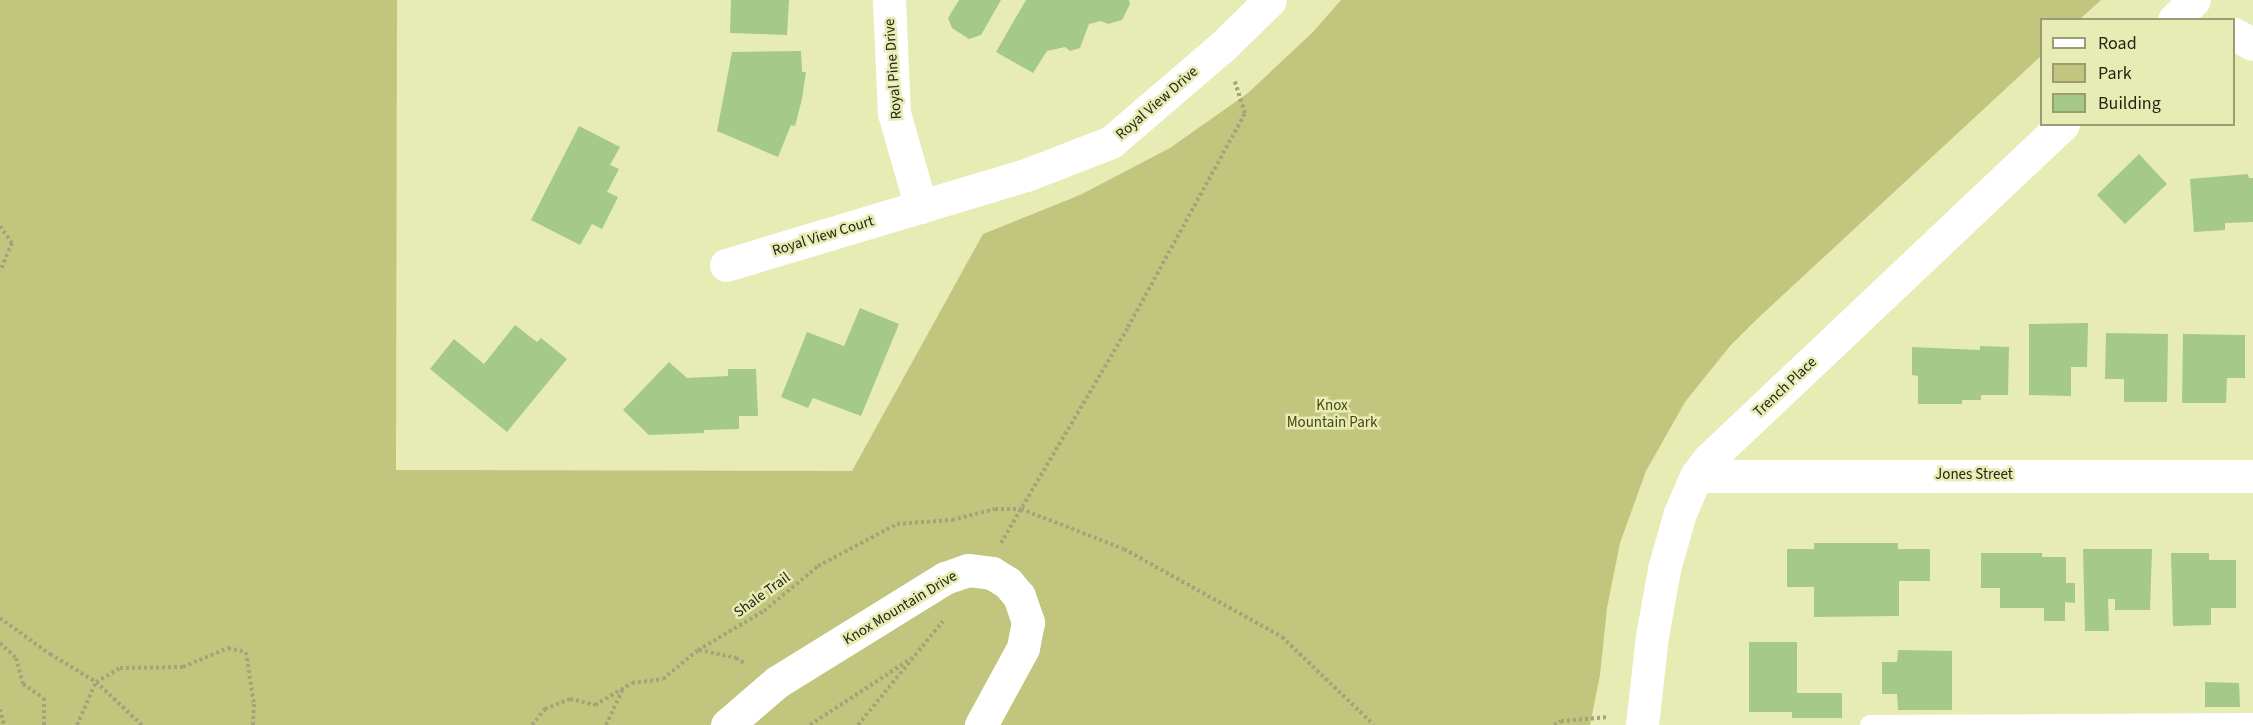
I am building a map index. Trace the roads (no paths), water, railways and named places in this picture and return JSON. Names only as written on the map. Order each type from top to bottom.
[{"type":"street","name":"Royal Pine Drive","points":[[889,0],[894,113],[921,207]]},
{"type":"street","name":"Royal View Drive","points":[[921,207],[1026,175],[1111,142],[1222,47],[1270,0]]},
{"type":"street","points":[[2235,35],[2253,44]]},
{"type":"street","name":"Trench Place","points":[[1643,720],[1652,636],[1664,569],[1680,513],[1696,476],[1723,446],[2061,126]]},
{"type":"street","name":"Royal View Court","points":[[726,265],[921,207]]},
{"type":"street","name":"Jones Street","points":[[1696,476],[2253,476]]},
{"type":"street","name":"Knox Mountain Drive","points":[[727,725],[777,682],[952,574],[968,570],[984,571],[1000,578],[1014,589],[1023,604],[1028,622],[1023,648],[981,725]]},
{"type":"lane","points":[[1870,725],[2253,723]]},
{"type":"park label","name":"Knox Mountain Park","points":[[1332,414]]}]
